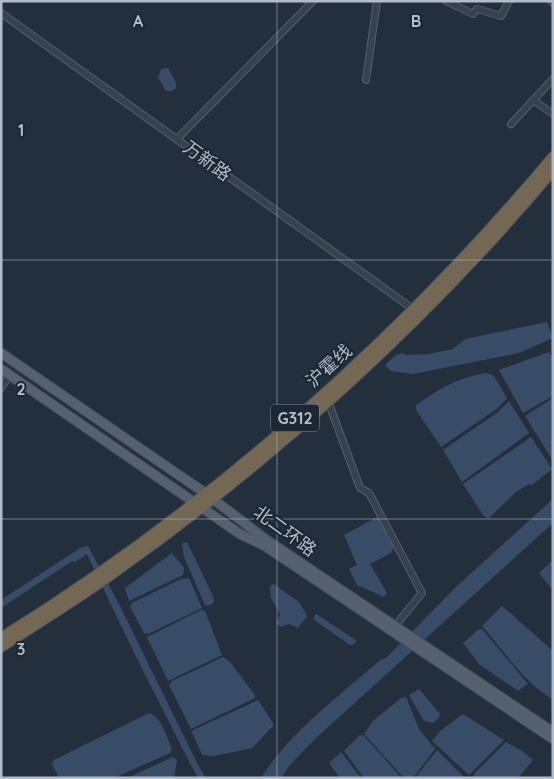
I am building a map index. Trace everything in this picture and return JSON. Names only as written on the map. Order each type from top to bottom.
[{"type":"highway","name":"沪霍线","points":[[209,496],[413,309],[482,238],[553,157]]},
{"type":"highway","name":"沪霍线","points":[[1,638],[198,504],[328,401],[440,294],[553,170]]},
{"type":"highway","name":"沪霍线","points":[[1,647],[113,574],[198,504]]},
{"type":"main road","name":"北二环路","points":[[1,353],[209,496],[268,541],[553,740]]},
{"type":"main road","points":[[10,375],[17,364]]},
{"type":"main road","name":"北二环路","points":[[1,369],[198,504],[396,629]]},
{"type":"main road","name":"北二环路","points":[[426,651],[553,732]]},
{"type":"street","points":[[177,139],[313,1]]},
{"type":"street","points":[[366,80],[377,1]]},
{"type":"street","points":[[446,1],[473,14],[477,9],[502,16],[508,1]]},
{"type":"street","name":"万新路","points":[[1,13],[413,309]]},
{"type":"street","points":[[511,124],[553,79]]},
{"type":"street","points":[[533,100],[553,114]]},
{"type":"street","points":[[1,388],[10,375]]},
{"type":"street","points":[[328,401],[360,488],[368,493],[374,502],[422,593],[396,629]]},
{"type":"water","points":[[168,68],[176,83],[176,88],[172,91],[166,91],[158,78],[161,69]]},
{"type":"water","points":[[547,322],[553,338],[519,353],[413,374],[391,371],[385,365],[396,355],[403,353],[406,355],[429,354],[453,349],[465,339]]},
{"type":"water","points":[[549,352],[553,358],[553,396],[523,413],[499,370]]},
{"type":"water","points":[[486,373],[494,376],[507,398],[498,408],[441,447],[416,410],[416,405],[449,384]]},
{"type":"water","points":[[553,398],[553,461],[525,416]]},
{"type":"water","points":[[509,401],[529,433],[462,482],[443,450],[498,412]]},
{"type":"water","points":[[531,437],[552,469],[532,485],[529,484],[516,492],[488,519],[483,515],[463,484]]},
{"type":"water","points":[[553,499],[553,523],[315,739],[290,765],[281,778],[261,778],[273,761],[300,731],[378,662],[387,657],[457,586]]},
{"type":"water","points":[[377,517],[395,545],[391,553],[370,564],[387,593],[384,597],[357,585],[349,569],[357,565],[344,535]]},
{"type":"water","points":[[187,542],[213,596],[214,602],[211,605],[205,605],[184,557],[182,544]]},
{"type":"water","points":[[88,546],[206,778],[198,778],[191,765],[134,653],[87,554],[75,562],[72,561],[1,608],[1,600],[80,548]]},
{"type":"water","points":[[172,553],[184,568],[183,575],[129,601],[125,588]]},
{"type":"water","points":[[553,560],[553,590],[539,573]]},
{"type":"water","points":[[189,578],[202,608],[148,634],[144,633],[130,607],[132,603],[181,579]]},
{"type":"water","points":[[274,584],[300,603],[307,616],[298,628],[289,624],[281,627],[276,623],[280,614],[271,598],[270,586]]},
{"type":"water","points":[[502,606],[553,651],[553,699],[543,693],[524,676],[482,626]]},
{"type":"water","points":[[201,610],[205,611],[222,655],[168,681],[147,637]]},
{"type":"water","points":[[316,614],[357,641],[350,645],[313,619]]},
{"type":"water","points":[[479,629],[482,629],[528,684],[518,691],[479,664],[463,643]]},
{"type":"water","points":[[223,657],[231,663],[255,695],[255,698],[191,729],[169,685],[172,681]]},
{"type":"water","points":[[419,689],[440,714],[438,719],[432,723],[424,721],[409,695]]},
{"type":"water","points":[[406,697],[419,729],[435,749],[413,778],[404,778],[364,734],[373,721],[401,698]]},
{"type":"water","points":[[258,700],[274,725],[252,748],[214,756],[202,755],[192,732],[193,730]]},
{"type":"water","points":[[149,713],[157,718],[163,728],[172,749],[170,753],[114,778],[59,778],[52,764],[54,760]]},
{"type":"water","points":[[463,714],[504,740],[469,775],[432,741],[440,731]]},
{"type":"water","points":[[360,735],[363,735],[402,778],[364,778],[344,751]]},
{"type":"water","points":[[506,742],[533,760],[518,778],[473,777],[475,773]]},
{"type":"water","points":[[437,750],[465,778],[415,778]]},
{"type":"water","points":[[341,752],[361,778],[340,778],[329,763]]},
{"type":"water","points":[[173,757],[177,760],[174,778],[127,778]]}]
